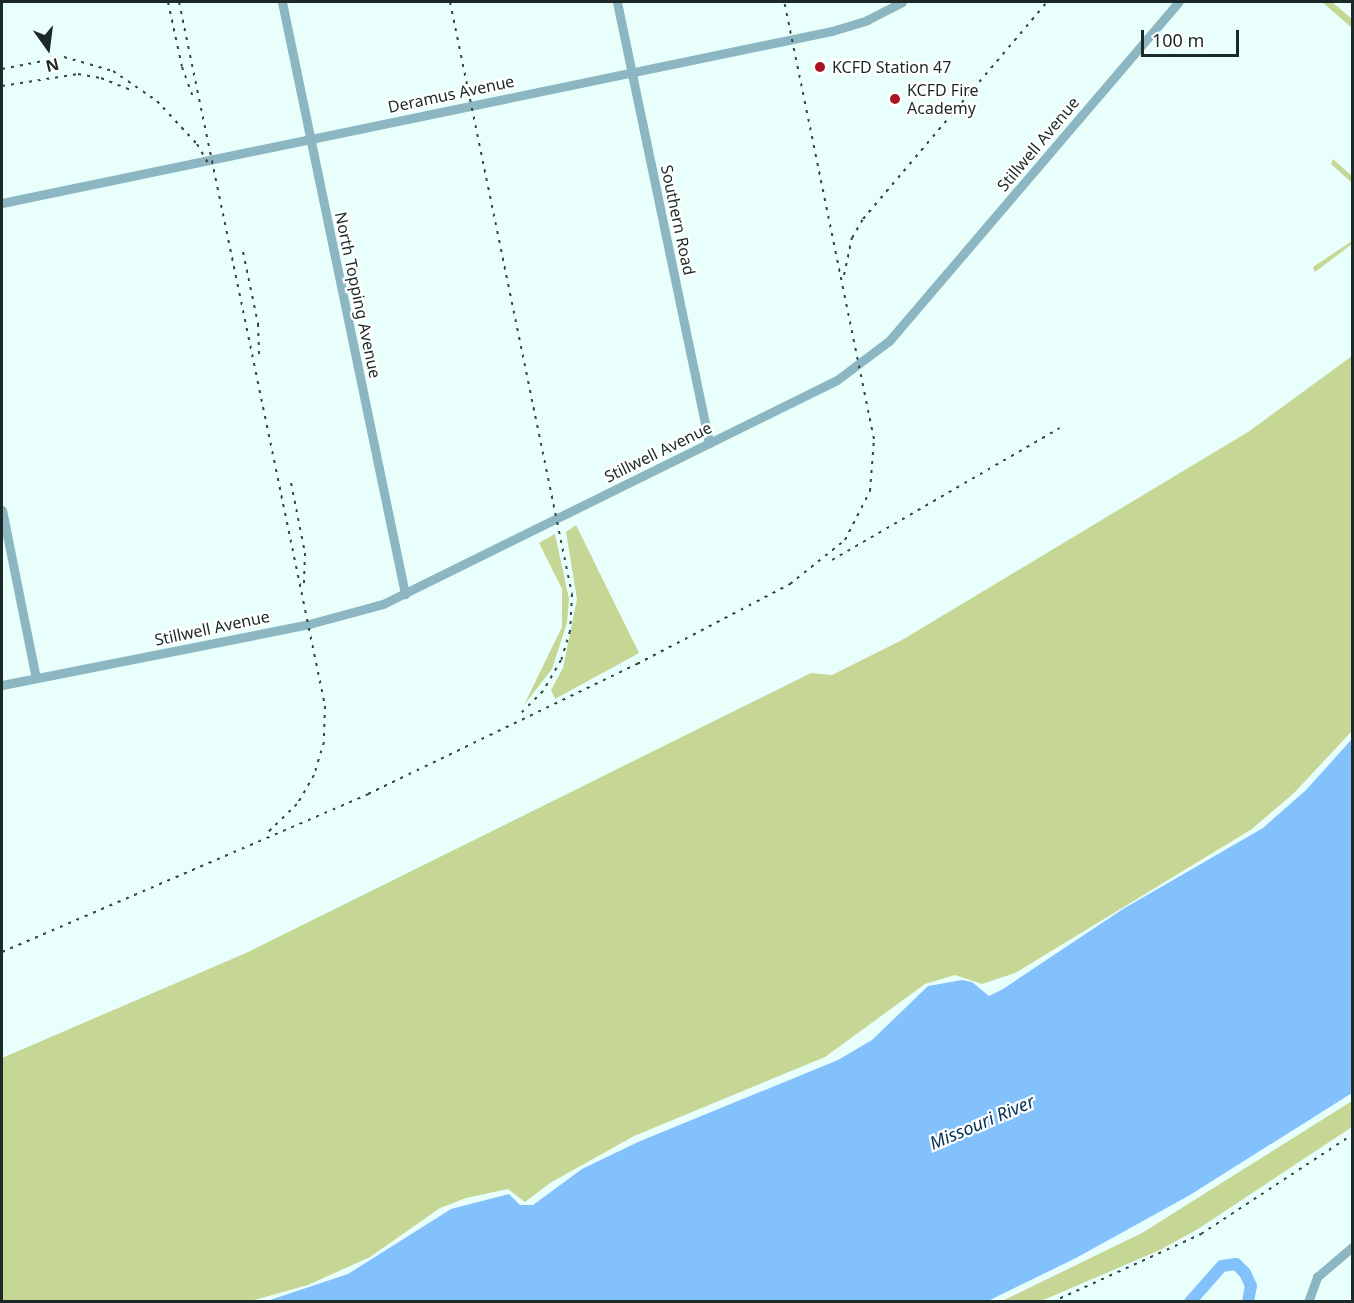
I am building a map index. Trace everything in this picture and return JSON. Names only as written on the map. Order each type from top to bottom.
[{"type":"street","name":"North Topping Avenue","points":[[282,2],[405,594]]},
{"type":"street","name":"Southern Road","points":[[617,2],[709,444]]},
{"type":"street","name":"Deramus Avenue","points":[[2,203],[842,29],[902,2]]},
{"type":"street","name":"Stillwell Avenue","points":[[2,685],[309,624],[363,610],[405,594],[837,380],[889,341],[1179,2]]},
{"type":"street","points":[[2,510],[36,678]]},
{"type":"street","points":[[1308,1302],[1317,1277],[1353,1247]]},
{"type":"green space","points":[[1322,2],[1332,2],[1352,19],[1352,28]]},
{"type":"green space","points":[[1333,159],[1352,176],[1352,183],[1331,164]]},
{"type":"green space","points":[[1352,241],[1352,244],[1315,272],[1313,267]]},
{"type":"green space","points":[[1352,356],[1352,731],[1294,793],[1252,829],[1015,973],[982,984],[955,975],[925,984],[825,1057],[634,1136],[550,1183],[525,1202],[508,1189],[466,1198],[440,1208],[370,1257],[308,1285],[250,1301],[2,1301],[2,1058],[246,953],[811,673],[832,675],[902,640],[1248,432]]},
{"type":"green space","points":[[576,525],[639,653],[555,699],[551,690],[563,668],[577,599],[566,532]]},
{"type":"green space","points":[[555,534],[569,599],[567,623],[552,669],[524,705],[562,627],[562,589],[539,543]]},
{"type":"green space","points":[[1352,1101],[1352,1127],[1198,1229],[1160,1250],[1041,1301],[1002,1301],[1142,1233]]},
{"type":"water","name":"Missouri River","points":[[1352,739],[1352,1093],[1190,1195],[1076,1258],[988,1301],[267,1301],[348,1274],[451,1209],[509,1194],[520,1205],[533,1205],[582,1169],[638,1142],[838,1060],[872,1040],[928,986],[962,980],[972,982],[989,996],[1003,989],[1123,909],[1263,828],[1306,790]]},
{"type":"waterway","points":[[1190,1302],[1222,1266],[1236,1264],[1245,1273],[1251,1286],[1248,1302]]},
{"type":"railway","points":[[168,2],[182,67],[194,100]]},
{"type":"railway","points":[[179,2],[325,706],[324,742],[314,775],[297,804],[266,834]]},
{"type":"railway","points":[[450,2],[572,594],[570,631],[561,660],[543,691],[520,714]]},
{"type":"railway","points":[[2,952],[368,794],[637,664],[790,584],[845,540],[870,491],[874,439],[784,2]]},
{"type":"railway","points":[[844,275],[852,238],[863,219],[1047,2]]},
{"type":"railway","points":[[2,69],[64,57],[113,71],[157,101],[197,144],[209,165]]},
{"type":"railway","points":[[2,86],[78,74],[101,78],[134,91]]},
{"type":"railway","points":[[243,252],[258,324],[259,358]]},
{"type":"railway","points":[[832,560],[1060,428]]},
{"type":"railway","points":[[291,483],[305,553],[304,583]]},
{"type":"railway","points":[[1052,1302],[1201,1234],[1352,1135]]},
{"type":"place","name":"KCFD Station 47","points":[[820,67]]},
{"type":"place","name":"KCFD Fire Academy","points":[[895,99]]}]
